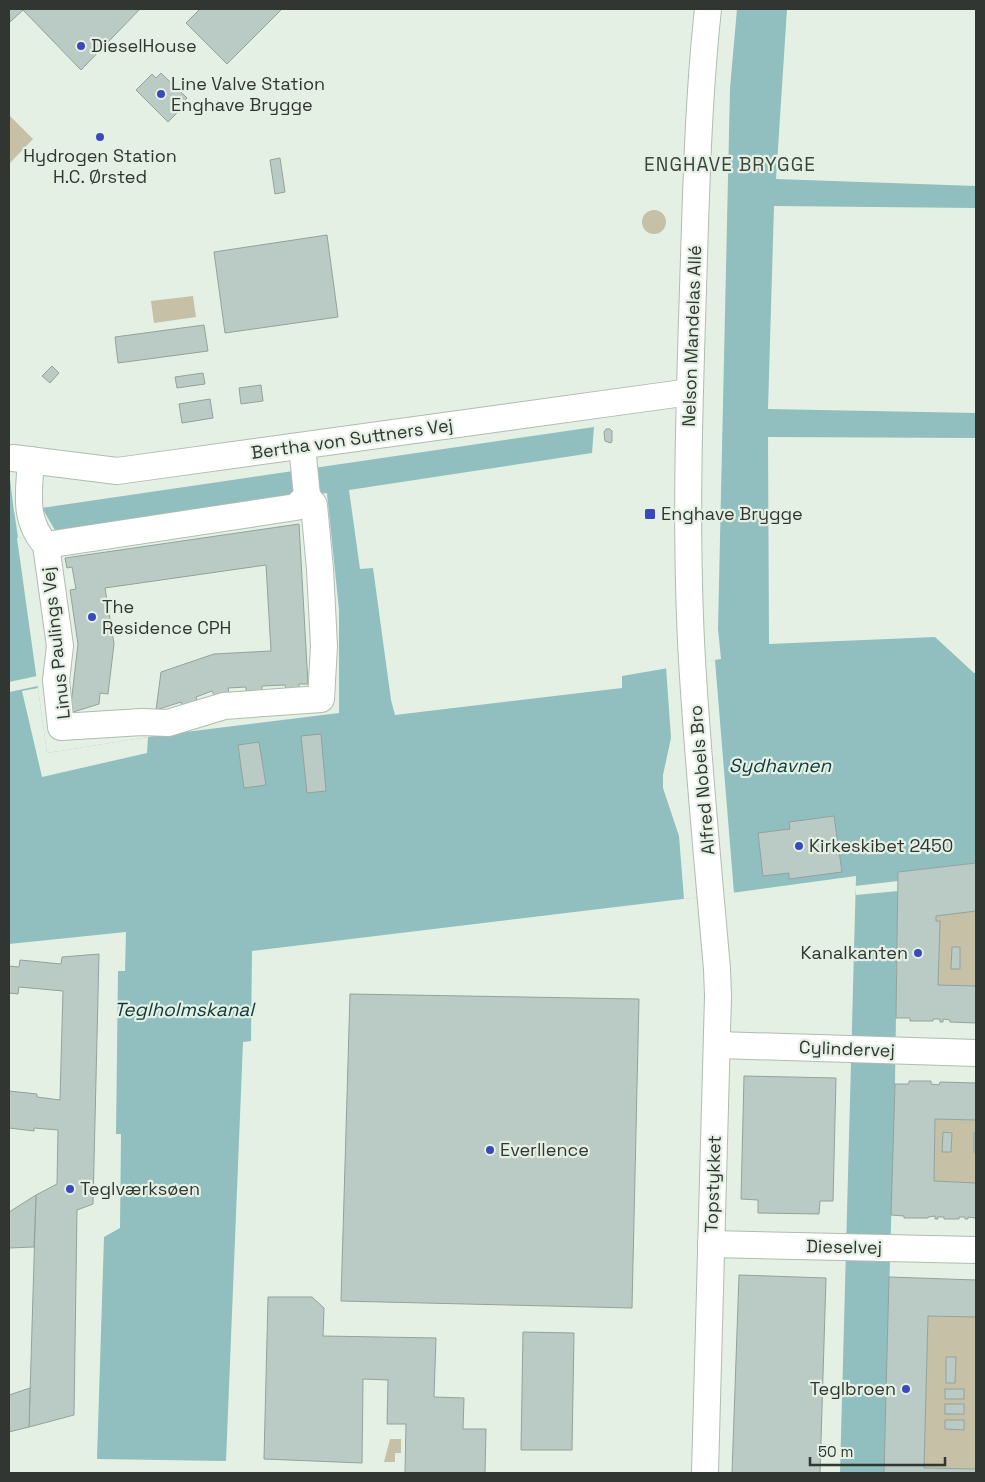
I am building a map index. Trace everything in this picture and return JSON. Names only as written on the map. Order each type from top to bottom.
[{"type":"street","name":"Nelson Mandelas Allé","points":[[692,663],[688,426],[704,40],[708,9]]},
{"type":"street","name":"Bertha von Suttners Vej","points":[[22,459],[117,471],[303,456],[690,392]]},
{"type":"street","name":"Linus Paulings Vej","points":[[22,459],[28,508],[41,540],[54,602],[60,646],[56,680],[61,726],[142,722],[168,723],[224,706],[320,699],[324,646],[321,590],[314,505],[307,496],[303,456]]},
{"type":"street","name":"Linus Paulings Vej","points":[[41,540],[296,507],[307,496]]},
{"type":"street","name":"Alfred Nobels Bro","points":[[692,663],[711,896]]},
{"type":"street","name":"Topstykket","points":[[705,1473],[718,1045],[717,969],[711,896]]},
{"type":"street","name":"Cylindervej","points":[[718,1045],[976,1053]]},
{"type":"street","name":"Dieselvej","points":[[711,1244],[976,1250]]},
{"type":"shaded area","points":[[9,115],[33,139],[9,164]]},
{"type":"shaded area","points":[[654,210],[663,213],[666,222],[663,231],[654,234],[645,231],[642,222],[645,213]]},
{"type":"shaded area","points":[[193,296],[196,317],[154,323],[151,301]]},
{"type":"shaded area","points":[[976,911],[976,986],[938,985],[940,921],[936,921],[936,916]]},
{"type":"shaded area","points":[[935,1119],[976,1120],[976,1183],[934,1181]]},
{"type":"shaded area","points":[[928,1316],[976,1317],[976,1469],[924,1468]]},
{"type":"shaded area","points":[[390,1439],[401,1439],[401,1453],[395,1453],[395,1462],[384,1462]]},
{"type":"water","name":"Sydhavnen","points":[[737,9],[787,9],[776,179],[976,186],[976,208],[774,206],[768,409],[976,413],[976,438],[768,437],[769,644],[935,637],[976,673],[976,863],[898,872],[895,1084],[884,1473],[840,1473],[856,876],[724,894],[252,951],[251,1041],[243,1042],[226,1461],[97,1459],[104,1237],[120,1228],[121,1134],[116,1134],[118,971],[125,971],[126,932],[9,944],[9,471],[14,512],[594,427],[592,453],[349,490],[360,569],[373,568],[391,700],[395,715],[622,688],[622,676],[721,659],[718,629],[730,88]],"holes":[[[327,493],[339,610],[339,713],[161,735],[47,753],[17,538]]]},
{"type":"pier","points":[[41,506],[56,532],[18,538],[14,510]]},
{"type":"pier","points":[[715,660],[734,893],[684,899],[679,836],[663,788],[663,775],[671,738],[666,667]]},
{"type":"pier","points":[[37,676],[38,686],[9,692],[9,682]]},
{"type":"pier","points":[[38,688],[47,753],[148,737],[147,753],[42,777],[22,691]]},
{"type":"pier","points":[[898,881],[898,891],[856,895],[855,886]]},
{"type":"building","name":"DieselHouse","points":[[9,9],[140,9],[81,70],[23,10],[10,22]]},
{"type":"building","points":[[200,9],[282,9],[227,64],[186,23]]},
{"type":"building","name":"Line Valve Station Enghave Brygge","points":[[161,73],[187,98],[182,103],[184,106],[168,122],[136,90],[152,74],[156,78]]},
{"type":"building","points":[[280,158],[285,192],[275,194],[270,160]]},
{"type":"building","points":[[327,235],[338,317],[225,333],[214,252]]},
{"type":"building","points":[[204,325],[208,351],[118,363],[115,337]]},
{"type":"building","points":[[52,366],[59,373],[50,383],[42,376]]},
{"type":"building","points":[[203,373],[205,384],[177,388],[175,377]]},
{"type":"building","points":[[261,385],[263,401],[241,404],[239,388]]},
{"type":"building","points":[[210,399],[213,418],[182,423],[179,404]]},
{"type":"building","points":[[606,429],[612,431],[611,443],[605,441],[604,432]]},
{"type":"building","name":"The Residence CPH","points":[[299,524],[308,684],[299,684],[299,689],[286,690],[285,685],[262,686],[262,691],[246,692],[246,687],[228,688],[229,693],[214,695],[212,691],[196,697],[197,701],[182,706],[181,702],[156,710],[161,672],[214,654],[271,651],[266,565],[105,588],[114,644],[108,694],[100,693],[99,704],[70,713],[78,644],[70,590],[76,589],[72,567],[67,568],[65,558]]},
{"type":"building","points":[[321,734],[326,791],[307,793],[301,736]]},
{"type":"building","points":[[259,742],[266,785],[244,788],[238,745]]},
{"type":"building","name":"Kirkeskibet 2450","points":[[834,816],[842,872],[789,879],[789,873],[763,876],[758,833],[790,829],[789,822]]},
{"type":"building","name":"Kanalkanten","points":[[976,863],[976,911],[936,916],[936,921],[940,921],[938,985],[976,986],[976,1023],[950,1022],[950,1020],[943,1019],[943,1022],[940,1022],[940,1019],[933,1019],[933,1021],[910,1021],[910,1018],[896,1018],[898,872]]},
{"type":"building","points":[[952,947],[960,947],[960,969],[951,969]]},
{"type":"building","name":"Teglværksøen","points":[[99,954],[93,1204],[77,1210],[74,1415],[29,1427],[36,1195],[57,1184],[58,1130],[34,1128],[34,1131],[9,1128],[9,1091],[37,1094],[37,1097],[60,1100],[63,991],[19,987],[18,994],[9,993],[9,966],[19,967],[20,960],[61,964],[62,957]]},
{"type":"building","name":"Everllence","points":[[350,994],[639,999],[632,1308],[341,1301]]},
{"type":"building","points":[[744,1076],[836,1078],[833,1201],[820,1201],[819,1214],[758,1213],[758,1200],[741,1199]]},
{"type":"building","points":[[909,1081],[931,1081],[931,1084],[939,1085],[940,1082],[976,1083],[976,1120],[935,1119],[934,1181],[976,1183],[976,1220],[975,1218],[968,1217],[968,1219],[965,1219],[965,1217],[944,1219],[944,1217],[937,1217],[938,1219],[935,1219],[935,1216],[928,1218],[904,1218],[904,1216],[891,1215],[895,1084],[909,1084]]},
{"type":"building","points":[[943,1132],[952,1133],[951,1152],[942,1152]]},
{"type":"building","points":[[974,1133],[976,1133],[976,1152],[974,1152]]},
{"type":"building","points":[[36,1195],[34,1247],[9,1248],[9,1212]]},
{"type":"building","points":[[739,1275],[826,1278],[820,1473],[732,1473]]},
{"type":"building","name":"Teglbroen","points":[[889,1277],[976,1280],[976,1317],[928,1316],[924,1468],[976,1469],[976,1473],[884,1473]]},
{"type":"building","points":[[268,1297],[312,1297],[324,1308],[323,1336],[436,1338],[434,1397],[464,1398],[463,1429],[486,1429],[485,1473],[405,1473],[406,1424],[387,1424],[388,1380],[363,1379],[362,1463],[264,1459]]},
{"type":"building","points":[[523,1332],[574,1333],[572,1450],[521,1450]]},
{"type":"building","points":[[946,1357],[956,1357],[955,1383],[946,1383]]},
{"type":"building","points":[[30,1388],[29,1427],[9,1432],[9,1395]]},
{"type":"building","points":[[945,1389],[964,1389],[964,1399],[945,1399]]},
{"type":"building","points":[[945,1404],[964,1404],[964,1414],[945,1414]]},
{"type":"building","points":[[945,1420],[964,1420],[964,1430],[945,1429]]},
{"type":"place","name":"DieselHouse","points":[[81,46]]},
{"type":"place","name":"Line Valve Station Enghave Brygge","points":[[161,94]]},
{"type":"place","name":"Hydrogen Station H.C. Ørsted","points":[[100,137]]},
{"type":"place","name":"Enghave Brygge","points":[[650,514]]},
{"type":"place","name":"The Residence CPH","points":[[92,617]]},
{"type":"place","name":"Kirkeskibet 2450","points":[[799,846]]},
{"type":"place","name":"Kanalkanten","points":[[918,953]]},
{"type":"place","name":"Everllence","points":[[490,1150]]},
{"type":"place","name":"Teglværksøen","points":[[70,1189]]},
{"type":"place","name":"Teglbroen","points":[[906,1389]]},
{"type":"district","name":"ENGHAVE BRYGGE","points":[[730,164]]},
{"type":"water label","name":"Teglholmskanal","points":[[184,1009]]}]
